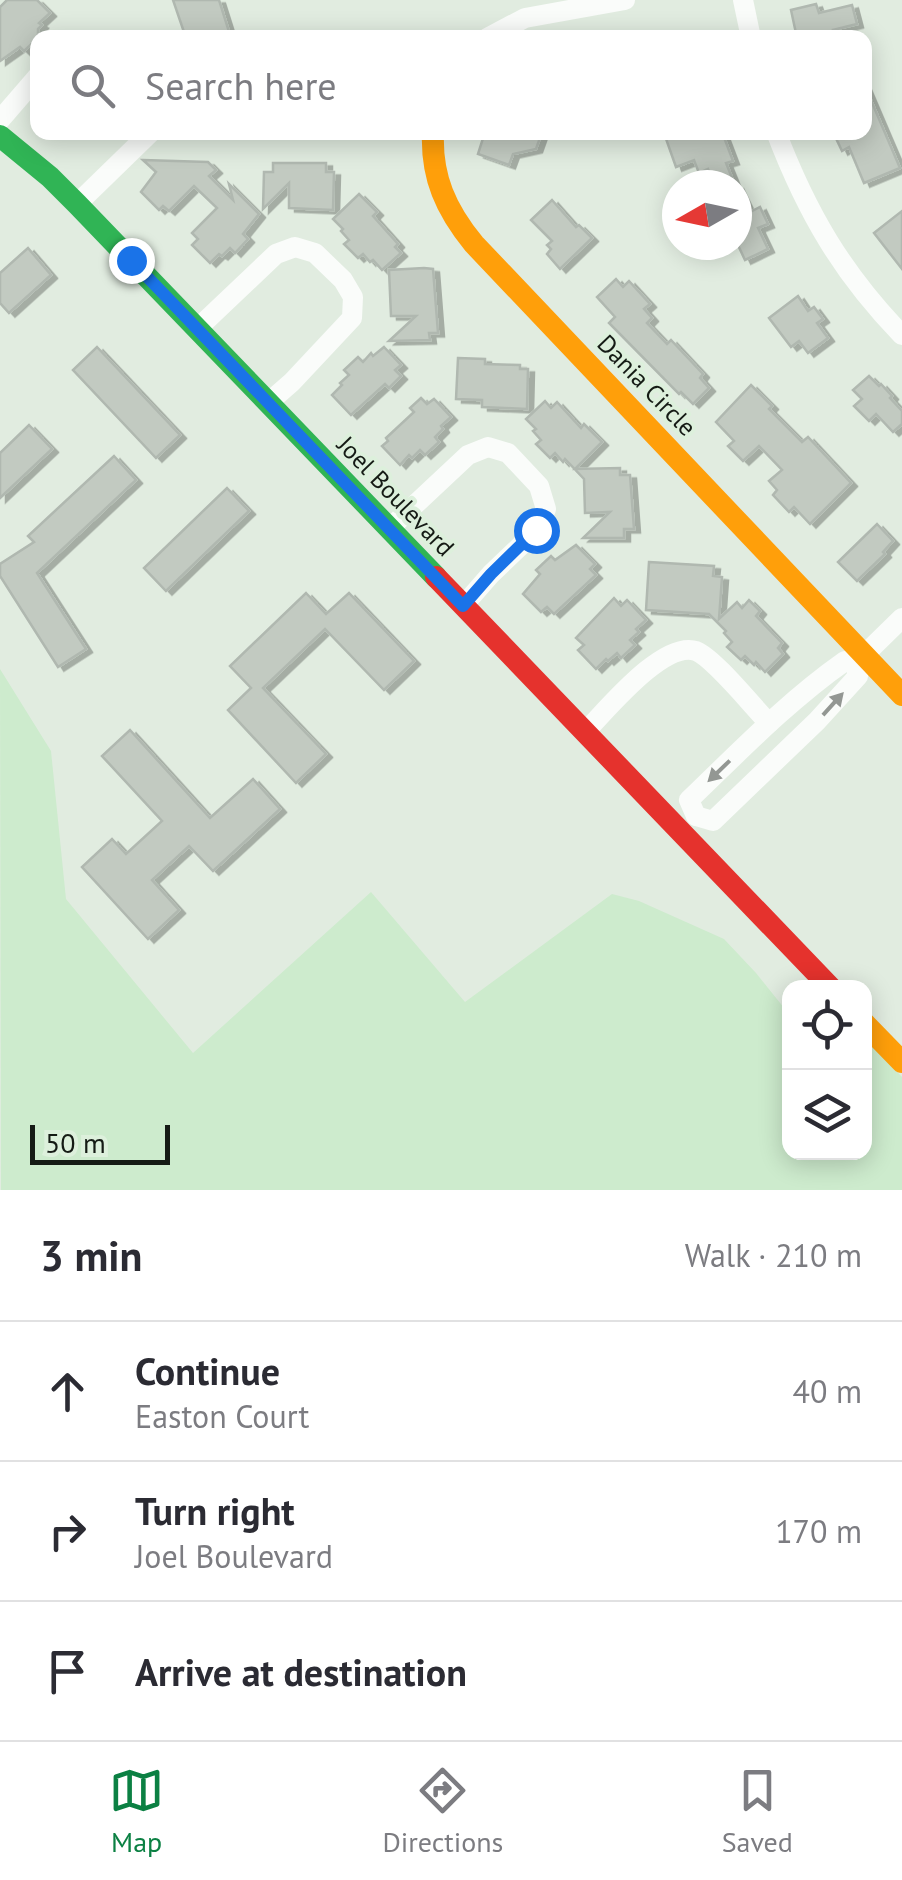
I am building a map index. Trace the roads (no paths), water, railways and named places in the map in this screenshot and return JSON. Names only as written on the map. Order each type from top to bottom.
[{"type":"main road","name":"Joel Boulevard","points":[[0,136],[50,177],[585,732],[688,823],[823,980]]},
{"type":"main road","name":"Dania Circle","points":[[433,140],[438,187],[445,206],[466,234],[844,632],[859,660],[902,696]]},
{"type":"main road","points":[[872,1031],[902,1062]]},
{"type":"street","points":[[499,30],[525,18],[624,0]]},
{"type":"street","points":[[743,0],[749,30]]},
{"type":"street","points":[[0,120],[30,85]]},
{"type":"street","points":[[76,204],[143,140]]},
{"type":"street","points":[[779,140],[818,227],[858,285],[902,335]]},
{"type":"street","points":[[197,328],[276,254],[295,247],[315,253],[343,280],[353,298],[352,318],[268,403]]},
{"type":"street","points":[[389,529],[468,455],[488,447],[508,453],[539,486],[546,509],[536,530],[463,606]]},
{"type":"street","points":[[859,660],[858,676],[818,721],[713,821],[688,823],[690,800],[768,723],[832,670],[846,661],[859,660],[902,618]]},
{"type":"street","points":[[585,732],[655,664],[676,650],[696,651],[715,666],[768,723]]}]
